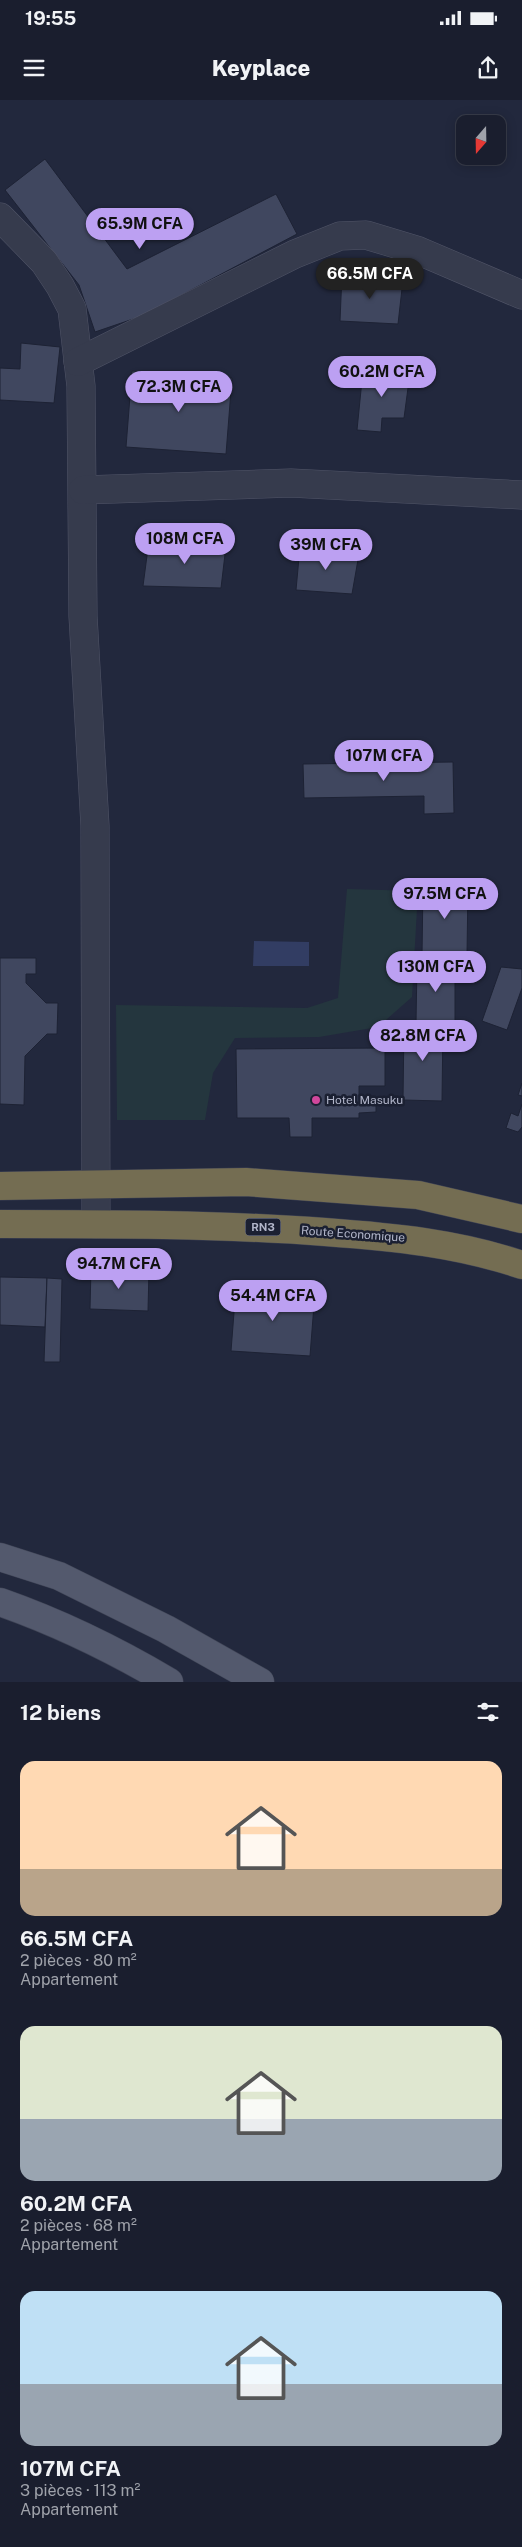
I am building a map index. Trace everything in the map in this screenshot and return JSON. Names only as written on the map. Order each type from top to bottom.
[{"type":"highway","points":[[0,1186],[95,1186],[246,1182],[418,1195],[522,1219]]},
{"type":"highway","name":"Route Economique","points":[[0,1224],[243,1226],[417,1239],[500,1257],[522,1265]]},
{"type":"main road","points":[[0,1557],[59,1576],[166,1630],[260,1682]]},
{"type":"main road","points":[[0,1602],[40,1617],[120,1653],[169,1682]]},
{"type":"street","points":[[0,217],[44,262],[60,286],[72,310],[81,386],[83,616],[95,826],[96,1224]]},
{"type":"street","points":[[78,362],[295,254],[340,236],[366,235],[419,251],[522,295]]},
{"type":"street","points":[[83,490],[291,483],[522,495]]},
{"type":"shaded area","points":[[347,889],[418,891],[412,997],[378,1027],[319,1037],[235,1038],[213,1073],[205,1120],[117,1120],[116,1005],[307,1008],[338,998]]},
{"type":"water","points":[[254,941],[309,942],[309,966],[253,966]]},
{"type":"building","points":[[45,159],[127,269],[276,194],[297,234],[142,316],[95,332],[79,285],[5,190]]},
{"type":"building","points":[[342,274],[403,280],[398,324],[340,321]]},
{"type":"building","points":[[21,343],[60,347],[54,403],[0,400],[0,368],[20,369]]},
{"type":"building","points":[[363,370],[410,373],[404,418],[382,418],[381,432],[357,430]]},
{"type":"building","points":[[132,371],[232,378],[226,454],[126,447]]},
{"type":"building","points":[[197,539],[197,546],[226,546],[221,588],[143,586],[148,548],[165,552],[164,540]]},
{"type":"building","points":[[300,547],[359,554],[352,594],[296,590]]},
{"type":"building","points":[[453,762],[454,813],[424,814],[424,796],[304,798],[303,764]]},
{"type":"building","points":[[423,885],[468,885],[467,955],[422,955]]},
{"type":"building","points":[[0,958],[36,958],[36,974],[26,974],[26,983],[46,1003],[58,1003],[57,1034],[47,1034],[25,1056],[24,1105],[0,1104]]},
{"type":"building","points":[[417,963],[455,963],[455,1023],[416,1023]]},
{"type":"building","points":[[501,967],[522,969],[522,988],[507,1030],[482,1021]]},
{"type":"building","points":[[404,1023],[443,1023],[442,1101],[403,1100]]},
{"type":"building","points":[[385,1048],[385,1086],[359,1086],[359,1096],[376,1096],[376,1112],[359,1113],[359,1118],[312,1118],[312,1137],[290,1137],[289,1118],[237,1118],[236,1049]]},
{"type":"building","points":[[522,1083],[522,1096],[518,1095]]},
{"type":"building","points":[[522,1104],[522,1127],[518,1132],[506,1128],[511,1113],[518,1116]]},
{"type":"building","points":[[91,1268],[149,1270],[148,1311],[90,1309]]},
{"type":"building","points":[[0,1277],[47,1278],[45,1327],[0,1325]]},
{"type":"building","points":[[47,1278],[62,1279],[60,1362],[44,1362]]},
{"type":"building","points":[[236,1287],[315,1292],[310,1356],[231,1351]]},
{"type":"place","name":"Hotel Masuku","points":[[316,1100]]}]
